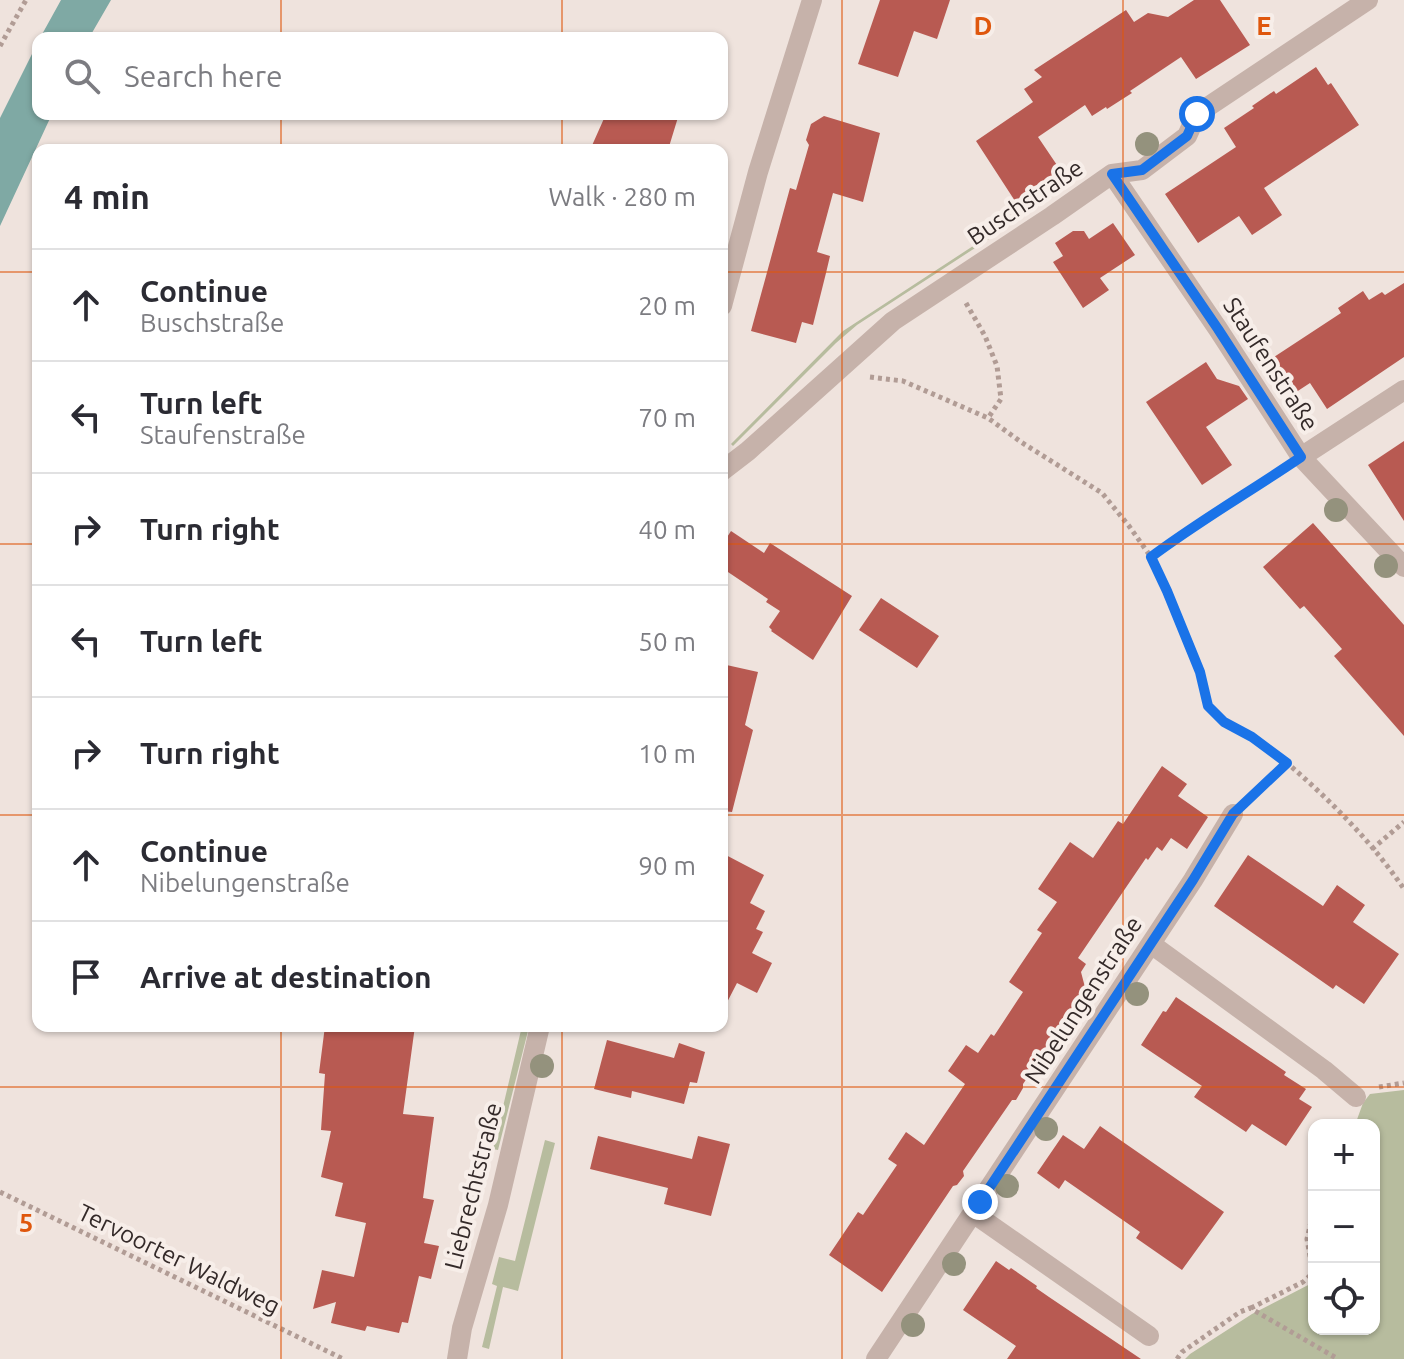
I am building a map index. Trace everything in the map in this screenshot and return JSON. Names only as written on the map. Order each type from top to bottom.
[{"type":"street","points":[[728,284],[758,172],[812,0]]},
{"type":"street","name":"Buschstraße","points":[[728,466],[893,321],[1112,174],[1142,170],[1187,136],[1197,114],[1368,0]]},
{"type":"street","name":"Staufenstraße","points":[[1112,174],[1301,457],[1404,567]]},
{"type":"street","points":[[1301,457],[1404,390]]},
{"type":"street","name":"Nibelungenstraße","points":[[883,1357],[1233,814]]},
{"type":"street","points":[[1151,944],[1324,1070],[1356,1097]]},
{"type":"street","name":"Liebrechtstraße","points":[[457,1359],[462,1328],[498,1205],[539,1032]]},
{"type":"street","points":[[973,1213],[1149,1336]]},
{"type":"path","points":[[0,46],[26,0]]},
{"type":"path","points":[[953,282],[985,336],[997,366],[1001,399],[988,418]]},
{"type":"path","points":[[832,374],[903,381],[988,418],[1102,493],[1151,557],[1200,672],[1208,706],[1224,722],[1252,737],[1320,792],[1392,871],[1404,889]]},
{"type":"path","points":[[1151,557],[1183,532],[1301,457]]},
{"type":"path","points":[[1233,814],[1287,763]]},
{"type":"path","points":[[1372,849],[1404,822]]},
{"type":"path","name":"Tervoorter Waldweg","points":[[0,1192],[343,1359]]},
{"type":"path","points":[[1177,1359],[1182,1352],[1240,1312],[1303,1282],[1313,1273],[1311,1263]]},
{"type":"path","points":[[1250,1308],[1338,1359]]},
{"type":"green space","points":[[993,233],[995,235],[857,325],[733,446],[731,444],[843,331]]},
{"type":"green space","points":[[521,1032],[528,1032],[498,1150],[493,1149]]},
{"type":"green space","points":[[1404,1090],[1404,1359],[1185,1359],[1252,1314],[1308,1285],[1308,1335],[1380,1335],[1380,1119],[1357,1119],[1370,1094]]},
{"type":"green space","points":[[545,1140],[555,1143],[518,1291],[503,1287],[489,1349],[482,1347],[497,1286],[492,1284],[499,1257],[515,1261]]},
{"type":"water","points":[[61,0],[111,0],[92,32],[43,32]]},
{"type":"water","points":[[32,54],[32,120],[49,120],[38,144],[32,144],[32,157],[0,226],[0,118]]},
{"type":"building","points":[[880,0],[950,0],[937,39],[914,31],[898,77],[858,64]]},
{"type":"building","points":[[1194,0],[1220,0],[1250,45],[1196,79],[1181,57],[1107,109],[1092,116],[1085,105],[1038,137],[1061,171],[1044,182],[1041,190],[1032,190],[1015,201],[976,141],[1033,102],[1024,89],[1042,77],[1034,70],[1126,10],[1134,22],[1148,13],[1168,17]]},
{"type":"building","points":[[1316,67],[1328,85],[1331,83],[1359,125],[1264,188],[1282,215],[1252,235],[1239,216],[1198,243],[1165,194],[1236,147],[1224,128],[1274,91],[1276,94]]},
{"type":"building","points":[[824,116],[880,133],[863,202],[833,193],[817,252],[830,256],[826,273],[813,325],[802,322],[796,343],[751,331],[790,188],[796,190],[809,145],[806,140],[811,124]]},
{"type":"building","points":[[603,120],[677,120],[670,144],[593,144]]},
{"type":"building","points":[[1113,223],[1135,255],[1100,278],[1109,290],[1083,308],[1053,262],[1063,256],[1055,243],[1073,231],[1084,231],[1089,239]]},
{"type":"building","points":[[1404,283],[1404,357],[1327,409],[1310,383],[1284,400],[1267,374],[1280,366],[1274,357],[1341,313],[1338,308],[1363,291],[1369,300],[1382,292],[1385,295]]},
{"type":"building","points":[[1206,362],[1217,379],[1239,386],[1248,399],[1206,427],[1232,465],[1202,485],[1146,402]]},
{"type":"building","points":[[1404,441],[1404,521],[1368,465]]},
{"type":"building","points":[[1313,523],[1404,625],[1404,736],[1334,656],[1342,649],[1304,606],[1300,609],[1263,567]]},
{"type":"building","points":[[731,531],[764,553],[770,543],[852,596],[813,660],[771,631],[769,627],[780,611],[766,602],[768,599],[728,572],[728,536]]},
{"type":"building","points":[[881,598],[939,636],[917,668],[859,630]]},
{"type":"building","points":[[728,665],[758,672],[745,725],[753,730],[732,812],[728,812]]},
{"type":"building","points":[[1162,766],[1187,784],[1178,796],[1208,817],[1187,849],[1171,838],[1162,851],[1157,847],[1148,860],[1146,858],[1078,958],[1086,964],[1081,972],[1087,995],[882,1292],[829,1255],[858,1212],[863,1215],[897,1165],[888,1159],[906,1132],[924,1145],[965,1084],[948,1071],[966,1045],[978,1053],[991,1034],[994,1036],[1023,992],[1009,982],[1042,933],[1037,930],[1057,902],[1038,889],[1070,842],[1093,858],[1118,821],[1123,824]]},
{"type":"building","points":[[1248,855],[1323,906],[1337,885],[1365,905],[1353,922],[1399,954],[1364,1004],[1336,985],[1333,989],[1214,906]]},
{"type":"building","points":[[728,856],[764,875],[750,903],[765,911],[756,929],[763,932],[752,953],[772,963],[757,993],[737,983],[728,1000]]},
{"type":"building","points":[[1176,997],[1306,1089],[1299,1099],[1312,1107],[1286,1146],[1252,1124],[1246,1132],[1194,1097],[1202,1086],[1141,1045]]},
{"type":"building","points":[[324,1032],[414,1032],[403,1114],[434,1117],[423,1198],[434,1200],[424,1243],[439,1246],[431,1279],[419,1276],[408,1323],[402,1322],[399,1333],[367,1326],[365,1331],[331,1323],[336,1302],[313,1309],[322,1270],[354,1277],[366,1223],[335,1216],[343,1183],[321,1177],[331,1131],[321,1130],[325,1074],[319,1073]]},
{"type":"building","points":[[607,1040],[674,1058],[679,1043],[705,1052],[697,1083],[690,1082],[684,1104],[632,1091],[631,1098],[594,1089]]},
{"type":"building","points":[[1100,1126],[1224,1212],[1182,1270],[1136,1238],[1140,1232],[1065,1180],[1059,1189],[1037,1173],[1063,1135],[1084,1149]]},
{"type":"building","points":[[598,1136],[692,1159],[698,1136],[730,1144],[711,1216],[664,1204],[668,1188],[590,1169]]},
{"type":"building","points":[[996,1261],[1009,1270],[1011,1268],[1141,1359],[1007,1359],[1016,1346],[963,1310]]},
{"type":"route","points":[[980,1202],[1193,880],[1233,814],[1287,763],[1252,737],[1224,722],[1208,706],[1200,672],[1184,630],[1151,557],[1183,532],[1301,457],[1112,174],[1142,170],[1187,136],[1197,114]]}]
